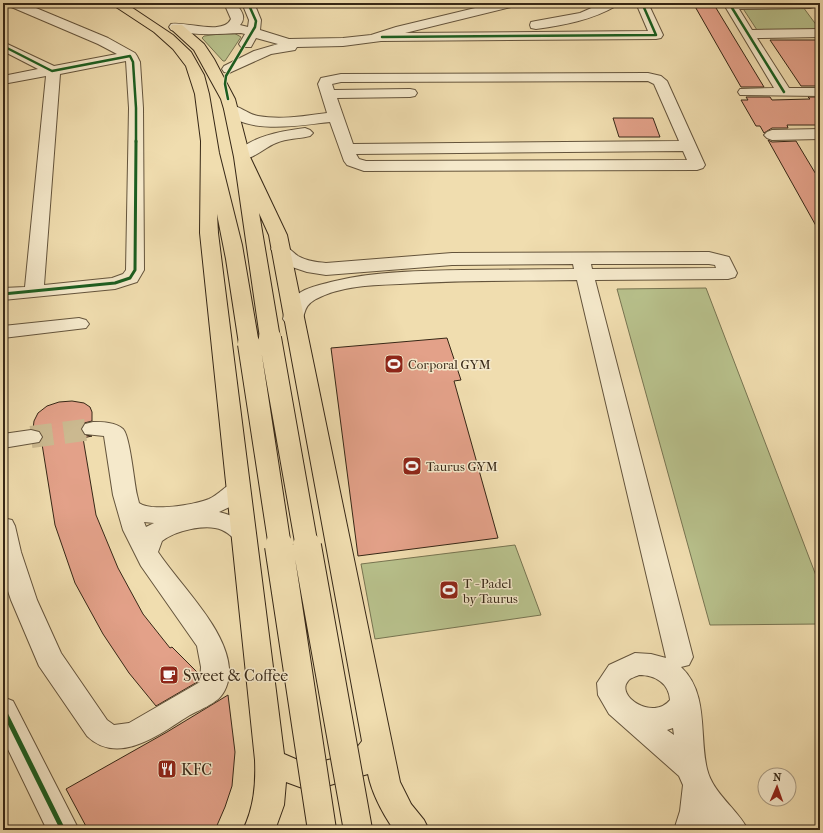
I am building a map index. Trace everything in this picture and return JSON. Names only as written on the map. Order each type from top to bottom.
[{"type":"main road","points":[[116,3],[149,23],[176,44],[193,66],[203,100],[208,142],[209,233],[270,760],[272,786],[268,806],[260,830]]},
{"type":"main road","points":[[137,3],[176,27],[199,47],[207,59],[229,104],[242,157],[260,341],[322,830]]},
{"type":"main road","points":[[208,142],[230,231],[260,341],[358,830]]},
{"type":"main road","points":[[242,157],[278,235],[293,319],[385,782],[395,806],[406,823],[413,830]]},
{"type":"main road","points":[[270,760],[278,766],[305,776],[320,775],[362,764],[378,742]]},
{"type":"street","points":[[3,294],[36,292],[115,283],[130,278],[135,270],[136,108],[133,62],[130,56],[103,41],[14,3]]},
{"type":"street","points":[[218,30],[229,27],[236,22],[237,15],[230,3]]},
{"type":"street","points":[[248,3],[256,21],[252,33],[226,76],[225,84],[229,104],[238,115],[266,122],[338,123]]},
{"type":"street","points":[[229,69],[248,58],[270,50],[290,47],[345,46],[377,38],[396,31],[511,3]]},
{"type":"street","points":[[442,20],[470,36],[571,19],[605,8],[612,3]]},
{"type":"street","points":[[176,27],[193,30],[236,29],[288,42],[334,43],[377,38],[470,36],[659,41],[642,3]]},
{"type":"street","points":[[729,4],[810,4],[819,15]]},
{"type":"street","points":[[729,4],[784,92]]},
{"type":"street","points":[[748,34],[820,34]]},
{"type":"street","points":[[3,46],[52,71]]},
{"type":"street","points":[[3,80],[130,56]]},
{"type":"street","points":[[36,292],[35,285],[52,71]]},
{"type":"street","points":[[697,165],[364,166],[353,162],[347,149],[325,84],[326,81],[336,78],[656,78],[660,81],[689,146],[697,165],[703,180]]},
{"type":"street","points":[[649,92],[665,92]]},
{"type":"street","points":[[745,92],[820,92]]},
{"type":"street","points":[[328,94],[422,93]]},
{"type":"street","points":[[242,157],[259,144],[274,138],[338,123]]},
{"type":"street","points":[[772,134],[815,134],[820,149]]},
{"type":"street","points":[[347,149],[689,146]]},
{"type":"street","points":[[280,249],[295,263],[305,267],[326,269],[583,266],[714,258],[722,261],[728,273],[583,266]]},
{"type":"street","points":[[583,266],[679,656],[695,778],[696,811],[690,830]]},
{"type":"street","points":[[293,319],[294,310],[303,299],[313,293],[345,284],[417,277],[440,268]]},
{"type":"street","points":[[3,332],[79,324]]},
{"type":"street","points":[[3,526],[8,552],[24,600],[49,658],[97,728],[104,735],[115,738],[125,737],[137,733],[210,689],[215,676],[214,655],[206,638],[146,552],[135,531],[128,506],[115,434],[108,430],[93,429]]},
{"type":"street","points":[[3,441],[31,437]]},
{"type":"street","points":[[128,506],[136,512],[144,514],[166,515],[210,507],[227,500],[238,489]]},
{"type":"street","points":[[146,552],[148,544],[153,536],[170,525],[214,520],[224,521],[234,525],[243,534]]},
{"type":"street","points":[[646,664],[679,656]]},
{"type":"street","points":[[626,713],[649,721],[670,717],[678,711],[683,704],[683,691],[676,678],[668,671],[657,666],[635,664],[625,667],[617,673],[612,680],[611,688],[613,697],[626,713],[695,778],[717,814],[732,830]]},
{"type":"street","points":[[3,709],[61,829]]},
{"type":"green space","points":[[742,7],[803,7],[820,30],[757,30]]},
{"type":"green space","points":[[234,33],[241,37],[225,61],[223,61],[202,38],[204,36]]},
{"type":"green space","points":[[706,288],[820,586],[820,624],[710,625],[617,289]]},
{"type":"green space","name":"T - Padel by Taurus","points":[[515,545],[541,615],[375,639],[361,564]]},
{"type":"building","points":[[693,3],[713,3],[764,87],[741,87]]},
{"type":"building","points":[[770,40],[820,40],[820,86],[801,86]]},
{"type":"building","points":[[746,97],[770,97],[772,100],[810,99],[808,97],[820,97],[820,125],[787,125],[788,128],[772,128],[764,133],[760,126],[756,126],[741,100],[748,100]]},
{"type":"building","points":[[613,118],[653,118],[660,137],[619,137]]},
{"type":"building","points":[[768,140],[772,142],[796,141],[820,181],[820,233]]},
{"type":"building","name":"Taurus GYM","points":[[447,338],[461,380],[454,381],[498,538],[358,556],[331,348]]},
{"type":"building","points":[[72,401],[84,403],[90,407],[92,412],[92,421],[84,423],[81,430],[85,435],[92,436],[83,438],[96,515],[118,568],[143,614],[170,648],[172,647],[199,674],[199,681],[156,706],[129,673],[103,634],[75,583],[55,525],[42,444],[33,445],[40,443],[43,438],[40,431],[33,429],[34,421],[38,413],[47,406],[59,402]]},
{"type":"building","name":"KFC","points":[[228,695],[235,752],[232,786],[215,830],[88,830],[66,789],[167,732]]},
{"type":"tunnel","points":[[31,437],[93,429]]},
{"type":"cycle path","points":[[228,99],[225,84],[226,76],[255,27],[256,21],[248,3]]},
{"type":"cycle path","points":[[382,37],[656,35],[642,3]]},
{"type":"cycle path","points":[[729,3],[784,92]]},
{"type":"cycle path","points":[[3,46],[52,71],[130,56],[133,62],[136,108],[135,270],[130,278],[115,283],[3,294]]},
{"type":"cycle path","points":[[3,709],[63,830]]},
{"type":"place","name":"Corporal GYM","points":[[394,364]]},
{"type":"place","name":"Taurus GYM","points":[[412,466]]},
{"type":"place","name":"T - Padel by Taurus","points":[[449,590]]},
{"type":"place","name":"Sweet & Coffee","points":[[169,675]]},
{"type":"place","name":"KFC","points":[[167,769]]}]
